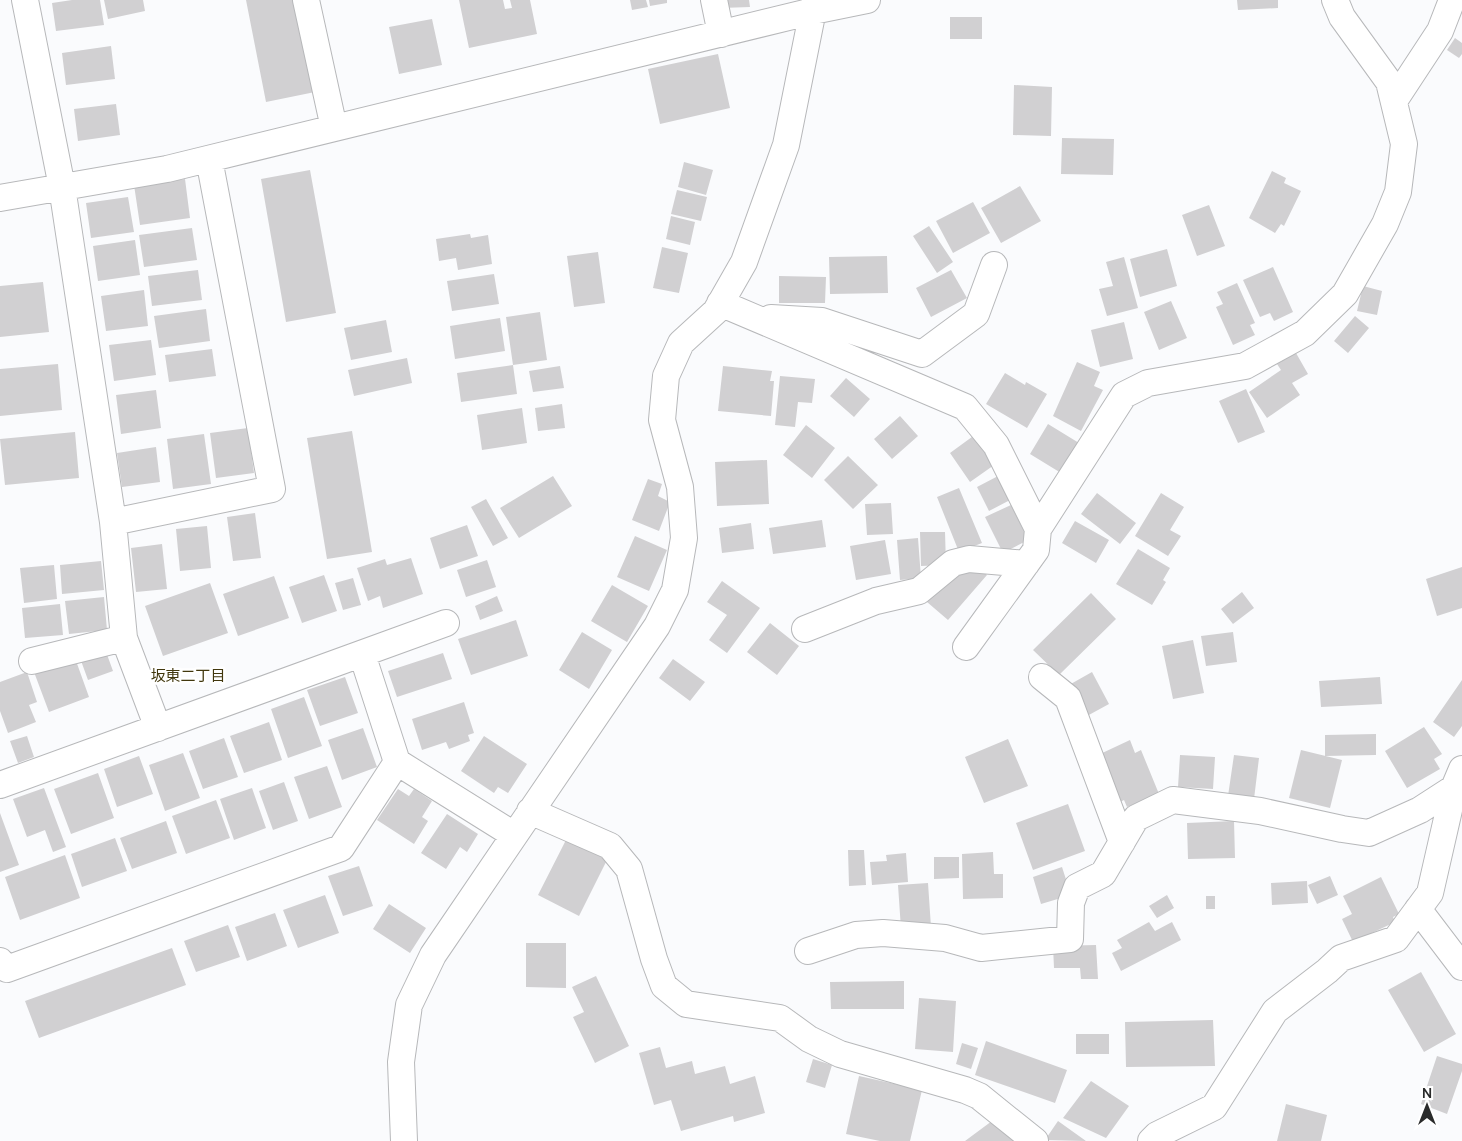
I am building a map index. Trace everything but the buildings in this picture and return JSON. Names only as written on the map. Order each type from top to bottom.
[{"type":"street","points":[[25,0],[62,187],[113,522],[124,638],[158,728]]},
{"type":"street","points":[[306,0],[334,128]]},
{"type":"street","points":[[714,0],[721,34]]},
{"type":"street","points":[[0,198],[166,169],[721,34],[814,6],[867,0]]},
{"type":"street","points":[[966,647],[1036,550],[1038,529],[1124,396],[1148,383],[1244,366],[1306,333],[1345,294],[1385,224],[1398,192],[1404,144],[1389,82],[1342,17],[1336,0]]},
{"type":"street","points":[[1394,101],[1440,31],[1452,0]]},
{"type":"street","points":[[404,1141],[401,1062],[408,1005],[433,955],[657,626],[675,590],[684,538],[680,487],[662,420],[666,376],[681,343],[716,311],[744,262],[786,144],[814,6]]},
{"type":"street","points":[[113,522],[272,489],[209,159]]},
{"type":"street","points":[[752,317],[822,320],[922,354],[976,314],[994,265]]},
{"type":"street","points":[[720,303],[965,407],[996,446],[1038,529]]},
{"type":"street","points":[[804,629],[876,600],[919,591],[954,563],[969,559],[1026,564]]},
{"type":"street","points":[[0,785],[446,624]]},
{"type":"street","points":[[32,661],[124,638]]},
{"type":"street","points":[[362,654],[397,762],[514,835]]},
{"type":"street","points":[[1042,677],[1068,698],[1122,842]]},
{"type":"street","points":[[2,967],[341,848],[397,762]]},
{"type":"street","points":[[808,951],[856,935],[883,933],[945,938],[981,948],[1070,939],[1071,904],[1077,887],[1103,874],[1136,818],[1173,800],[1260,811],[1369,833],[1420,810],[1458,779]]},
{"type":"street","points":[[1151,1141],[1156,1135],[1214,1108],[1275,1011],[1328,971],[1341,958],[1396,939],[1430,893],[1458,779]]},
{"type":"street","points":[[530,811],[610,846],[629,869],[654,958],[664,986],[686,1004],[780,1018],[809,1039],[840,1054],[965,1090],[979,1096],[1036,1141]]},
{"type":"street","points":[[1418,909],[1462,967]]},
{"type":"district","name":"坂東二丁目","points":[[188,675]]}]
